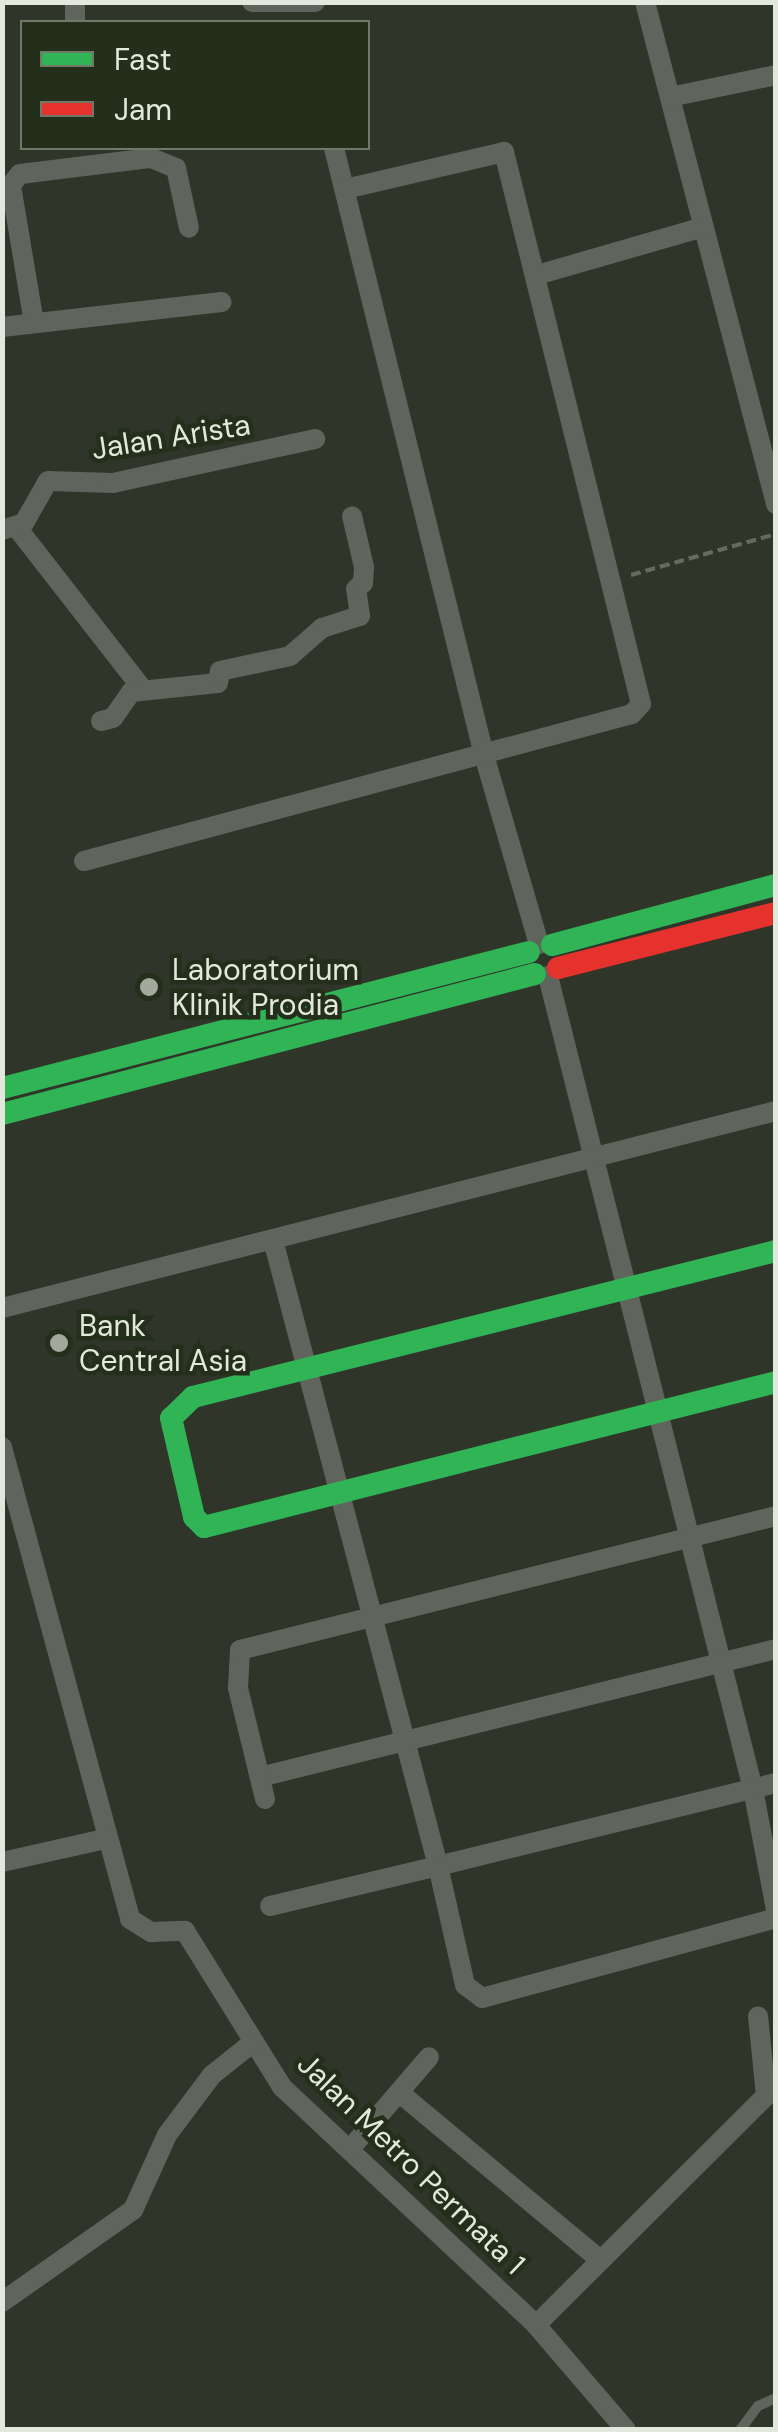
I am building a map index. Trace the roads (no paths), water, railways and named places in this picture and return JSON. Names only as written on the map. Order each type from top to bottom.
[{"type":"main road","points":[[2,1114],[543,960],[776,885]]},
{"type":"main road","points":[[2,1088],[543,960],[776,913]]},
{"type":"main road","points":[[776,1251],[308,1366],[193,1397],[172,1410],[194,1517],[198,1526],[210,1526],[776,1382]]},
{"type":"street","points":[[252,2],[304,11]]},
{"type":"street","points":[[645,2],[776,504]]},
{"type":"street","points":[[670,97],[776,75]]},
{"type":"street","points":[[334,150],[484,755],[543,960],[753,1790],[776,1910]]},
{"type":"street","points":[[84,861],[638,711],[640,694],[504,152],[344,189]]},
{"type":"street","points":[[34,322],[12,185],[20,174],[151,158],[176,168],[189,228]]},
{"type":"street","points":[[537,275],[704,227]]},
{"type":"street","points":[[2,327],[222,302]]},
{"type":"street","name":"Jalan Arista","points":[[10,529],[48,481],[113,483],[315,438]]},
{"type":"street","points":[[101,722],[142,688],[218,683],[220,671],[290,656],[322,628],[360,616],[356,589],[364,583],[364,567],[352,516]]},
{"type":"street","points":[[10,529],[142,688]]},
{"type":"street","points":[[2,1308],[776,1110]]},
{"type":"street","points":[[273,1240],[408,1740],[465,1986],[476,1997],[776,1918]]},
{"type":"street","name":"Jalan Metro Permata 1","points":[[2,1447],[105,1839],[130,1919],[151,1932],[186,1931],[251,2044],[282,2087],[536,2325],[626,2430]]},
{"type":"street","points":[[264,1800],[238,1688],[240,1650],[776,1516]]},
{"type":"street","points":[[260,1778],[776,1648]]},
{"type":"street","points":[[270,1906],[776,1783]]},
{"type":"street","points":[[2,1862],[105,1839]]},
{"type":"street","points":[[536,2325],[766,2096],[758,2016]]},
{"type":"street","points":[[2,2302],[133,2210],[167,2136],[212,2074],[251,2044]]},
{"type":"street","points":[[350,2149],[429,2057]]},
{"type":"street","points":[[401,2094],[600,2260]]},
{"type":"lane","points":[[740,2430],[758,2406],[776,2398]]},
{"type":"place","name":"Laboratorium Klinik Prodia","points":[[149,987]]},
{"type":"place","name":"Bank Central Asia","points":[[59,1343]]}]
